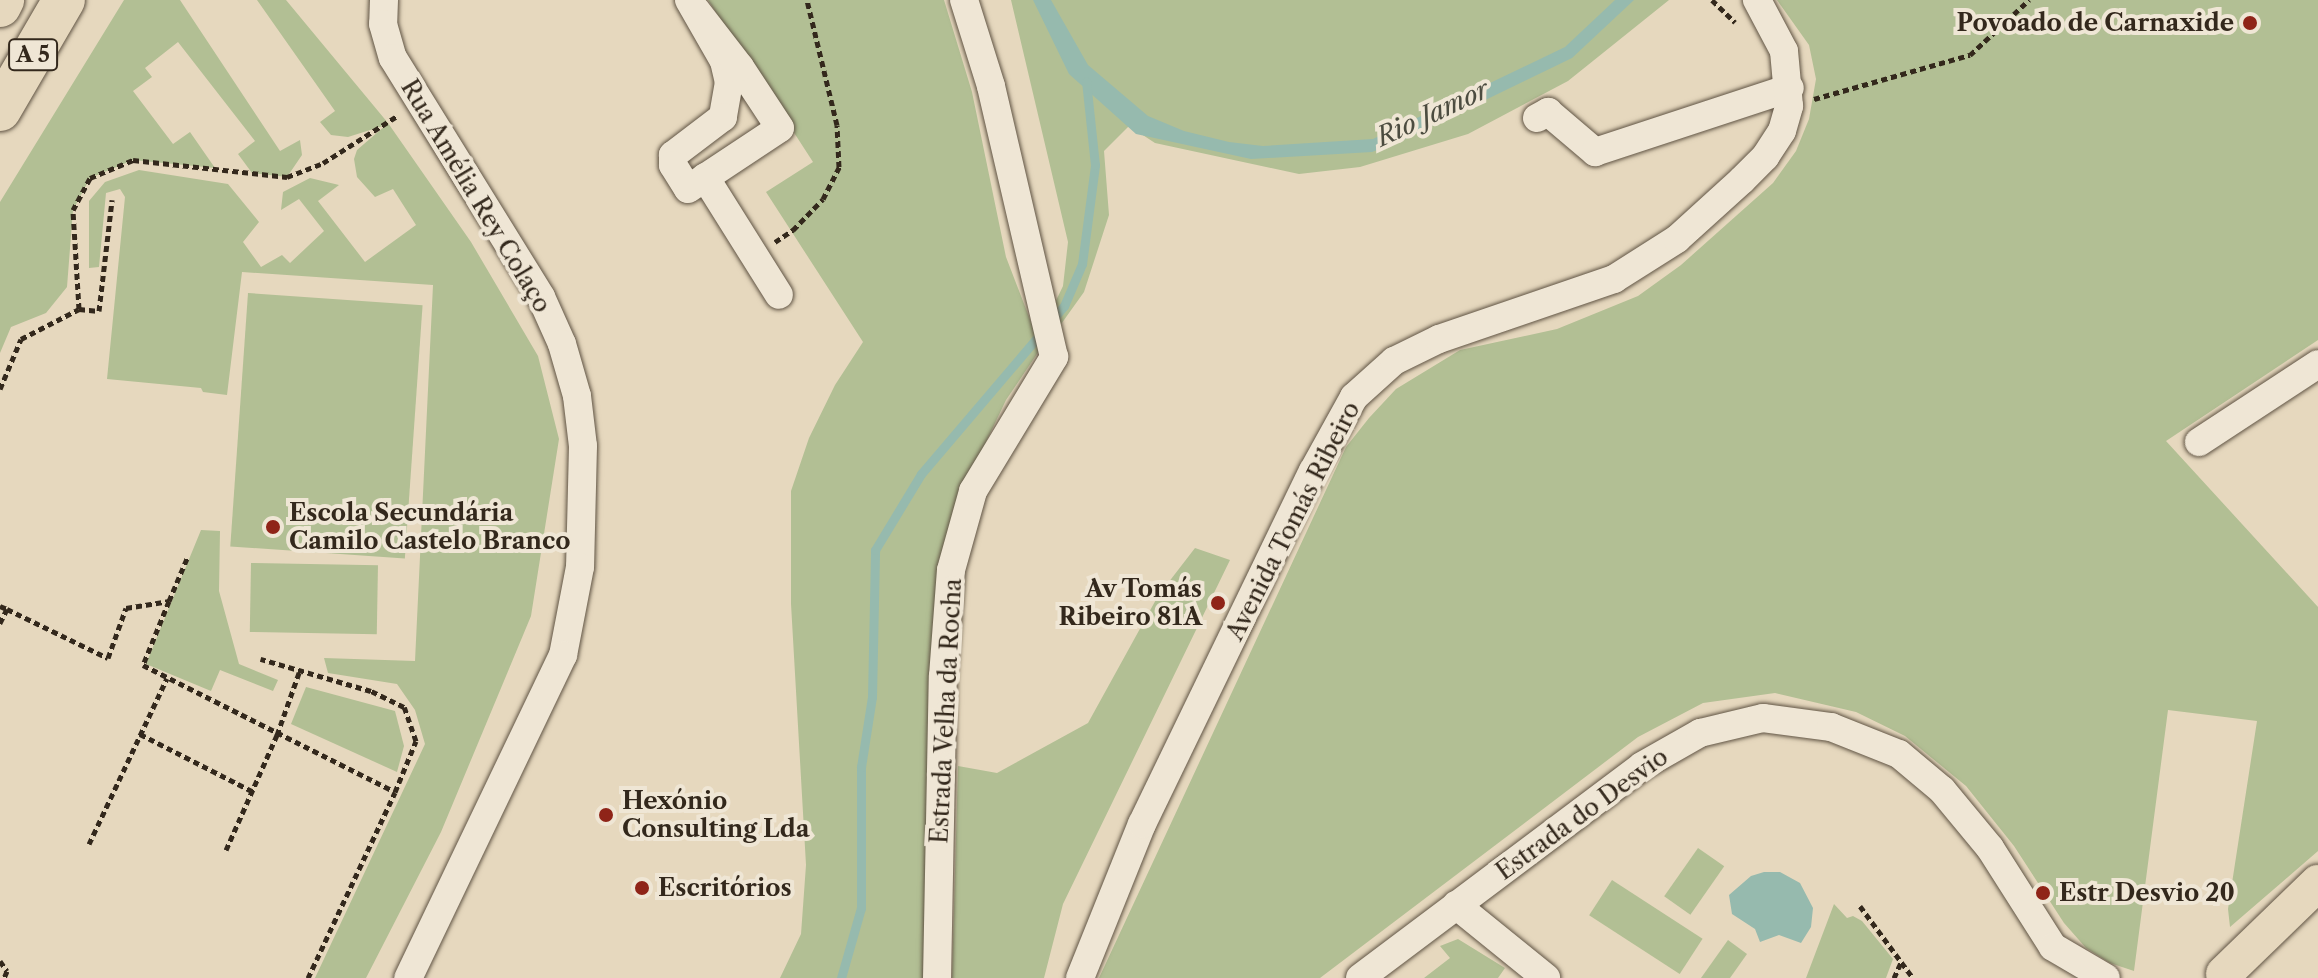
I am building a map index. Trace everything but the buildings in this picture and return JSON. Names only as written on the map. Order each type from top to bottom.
[{"type":"highway","name":"A 5","points":[[0,6],[3,0]]},
{"type":"highway","name":"A 5","points":[[0,110],[64,0]]},
{"type":"main road","points":[[2218,977],[2318,883]]},
{"type":"street","name":"Rua Amélia Rey Colaço","points":[[384,0],[383,24],[393,58],[541,297],[562,344],[578,408],[584,499],[580,567],[563,655],[408,978]]},
{"type":"street","name":"Estrada Velha da Rocha","points":[[937,978],[943,676],[951,570],[973,491],[1054,357],[991,86],[964,0]]},
{"type":"street","points":[[1537,118],[1548,112],[1595,152],[1789,97],[1778,34],[1757,0]]},
{"type":"street","points":[[692,5],[724,61],[729,82],[723,117]]},
{"type":"street","points":[[692,5],[740,67],[780,128],[688,189],[673,165],[673,155],[723,117],[747,107],[774,119]]},
{"type":"street","name":"Avenida Tomás Ribeiro","points":[[1080,978],[1142,824],[1313,471],[1354,397],[1394,361],[1439,339],[1614,279],[1677,239],[1765,157],[1782,131],[1789,97]]},
{"type":"street","points":[[705,177],[779,295]]},
{"type":"street","points":[[2199,442],[2318,364]]},
{"type":"street","name":"Estrada do Desvio","points":[[1360,978],[1642,766],[1700,733],[1763,718],[1831,727],[1899,754],[1942,790],[1990,848],[2053,947],[2106,978]]},
{"type":"street","points":[[1456,905],[1546,978]]},
{"type":"street","points":[[2053,947],[2066,978]]},
{"type":"path","points":[[754,255],[793,230],[823,199],[839,167],[837,125],[807,0]]},
{"type":"path","points":[[1789,97],[1970,55],[2029,0]]},
{"type":"path","points":[[79,309],[73,210],[90,178],[133,160],[287,177],[336,155],[388,123],[416,99]]},
{"type":"path","points":[[0,389],[21,339],[79,309],[99,311],[112,200]]},
{"type":"path","points":[[188,556],[143,665],[395,792]]},
{"type":"path","points":[[0,623],[3,608],[108,658],[126,608],[169,601]]},
{"type":"path","points":[[261,659],[371,691],[404,707],[416,741],[308,978]]},
{"type":"path","points":[[226,850],[277,735],[300,670]]},
{"type":"path","points":[[89,844],[167,678]]},
{"type":"path","points":[[140,734],[252,791]]},
{"type":"path","points":[[1860,906],[1913,978]]},
{"type":"path","points":[[0,961],[7,971],[4,978]]},
{"type":"path","points":[[1894,978],[1902,961]]},
{"type":"green space","points":[[124,0],[180,0],[280,151],[300,140],[302,155],[287,177],[252,173],[238,154],[255,141],[178,42],[145,68],[152,77],[133,91],[173,144],[190,132],[215,168],[133,160],[90,178],[73,210],[67,287],[46,313],[11,327],[0,353],[0,202]]},
{"type":"green space","points":[[257,0],[286,0],[388,123],[471,242],[538,356],[559,439],[531,616],[441,832],[366,978],[315,978],[425,744],[415,710],[397,684],[328,673],[324,658],[415,661],[433,285],[242,272],[227,395],[203,392],[201,388],[107,379],[125,197],[120,189],[106,193],[99,267],[89,268],[89,201],[105,182],[139,170],[228,184],[259,222],[243,242],[261,267],[282,255],[290,263],[324,231],[299,199],[281,210],[283,192],[310,178],[339,185],[318,201],[365,262],[416,225],[393,189],[375,197],[357,177],[354,159],[357,150],[386,125],[348,137],[331,135],[320,122],[335,111]]},
{"type":"green space","points":[[708,0],[944,0],[972,92],[1006,257],[1041,348],[1006,400],[956,505],[926,978],[780,978],[801,934],[806,865],[791,604],[791,491],[809,438],[835,385],[863,342],[766,192],[813,162]]},
{"type":"green space","points":[[1011,0],[1669,0],[1568,81],[1468,134],[1360,167],[1299,174],[1155,143],[1129,126],[1104,151],[1109,215],[1084,292],[1059,327],[1051,311],[1063,286],[1068,242]]},
{"type":"green space","points":[[1777,0],[2318,0],[2318,340],[2166,441],[2318,607],[2318,851],[2230,927],[2228,909],[2257,721],[2168,710],[2134,971],[2110,963],[2086,948],[2064,923],[2014,846],[1966,786],[1905,736],[1856,712],[1775,693],[1703,703],[1638,737],[1320,978],[1099,978],[1346,447],[1369,418],[1396,389],[1460,350],[1557,329],[1638,296],[1681,265],[1773,183],[1796,151],[1809,119],[1816,79],[1809,45]]},
{"type":"green space","points":[[248,293],[423,305],[405,559],[230,546]]},
{"type":"green space","points":[[201,530],[220,531],[219,591],[239,664],[278,680],[273,691],[220,670],[211,691],[146,664]]},
{"type":"green space","points":[[1195,548],[1230,560],[1063,904],[1044,978],[952,978],[958,766],[997,773],[1088,723],[1158,596]]},
{"type":"green space","points":[[251,563],[378,565],[377,634],[250,632]]},
{"type":"green space","points":[[306,687],[395,711],[404,746],[397,772],[291,724]]},
{"type":"green space","points":[[1698,848],[1724,866],[1690,915],[1664,896]]},
{"type":"green space","points":[[1612,880],[1703,939],[1680,974],[1589,915]]},
{"type":"green space","points":[[1834,904],[1847,918],[1853,916],[1862,921],[1893,959],[1886,978],[1806,978]]},
{"type":"green space","points":[[1458,939],[1505,968],[1498,978],[1424,978],[1450,958],[1440,946]]},
{"type":"green space","points":[[1728,940],[1747,954],[1730,978],[1701,978]]},
{"type":"water","name":"Rio Jamor","points":[[1033,0],[1051,0],[1088,65],[1148,116],[1184,131],[1229,142],[1263,146],[1373,139],[1565,47],[1615,0],[1634,0],[1572,58],[1403,140],[1372,152],[1251,159],[1136,134],[1069,74]]},
{"type":"water","points":[[1780,872],[1800,883],[1813,908],[1811,927],[1801,943],[1779,935],[1760,942],[1755,929],[1732,914],[1729,895],[1751,876]]},
{"type":"waterway","points":[[841,978],[861,908],[861,767],[872,697],[875,550],[921,474],[1064,306],[1082,264],[1095,165],[1086,81]]},
{"type":"place","name":"Povoado de Carnaxide","points":[[2250,23]]},
{"type":"place","name":"Escola Secundária Camilo Castelo Branco","points":[[273,527]]},
{"type":"place","name":"Av Tomás Ribeiro 81A","points":[[1218,603]]},
{"type":"place","name":"Hexónio Consulting Lda","points":[[606,815]]},
{"type":"place","name":"Escritórios","points":[[642,888]]},
{"type":"place","name":"Estr Desvio 20","points":[[2043,893]]}]
